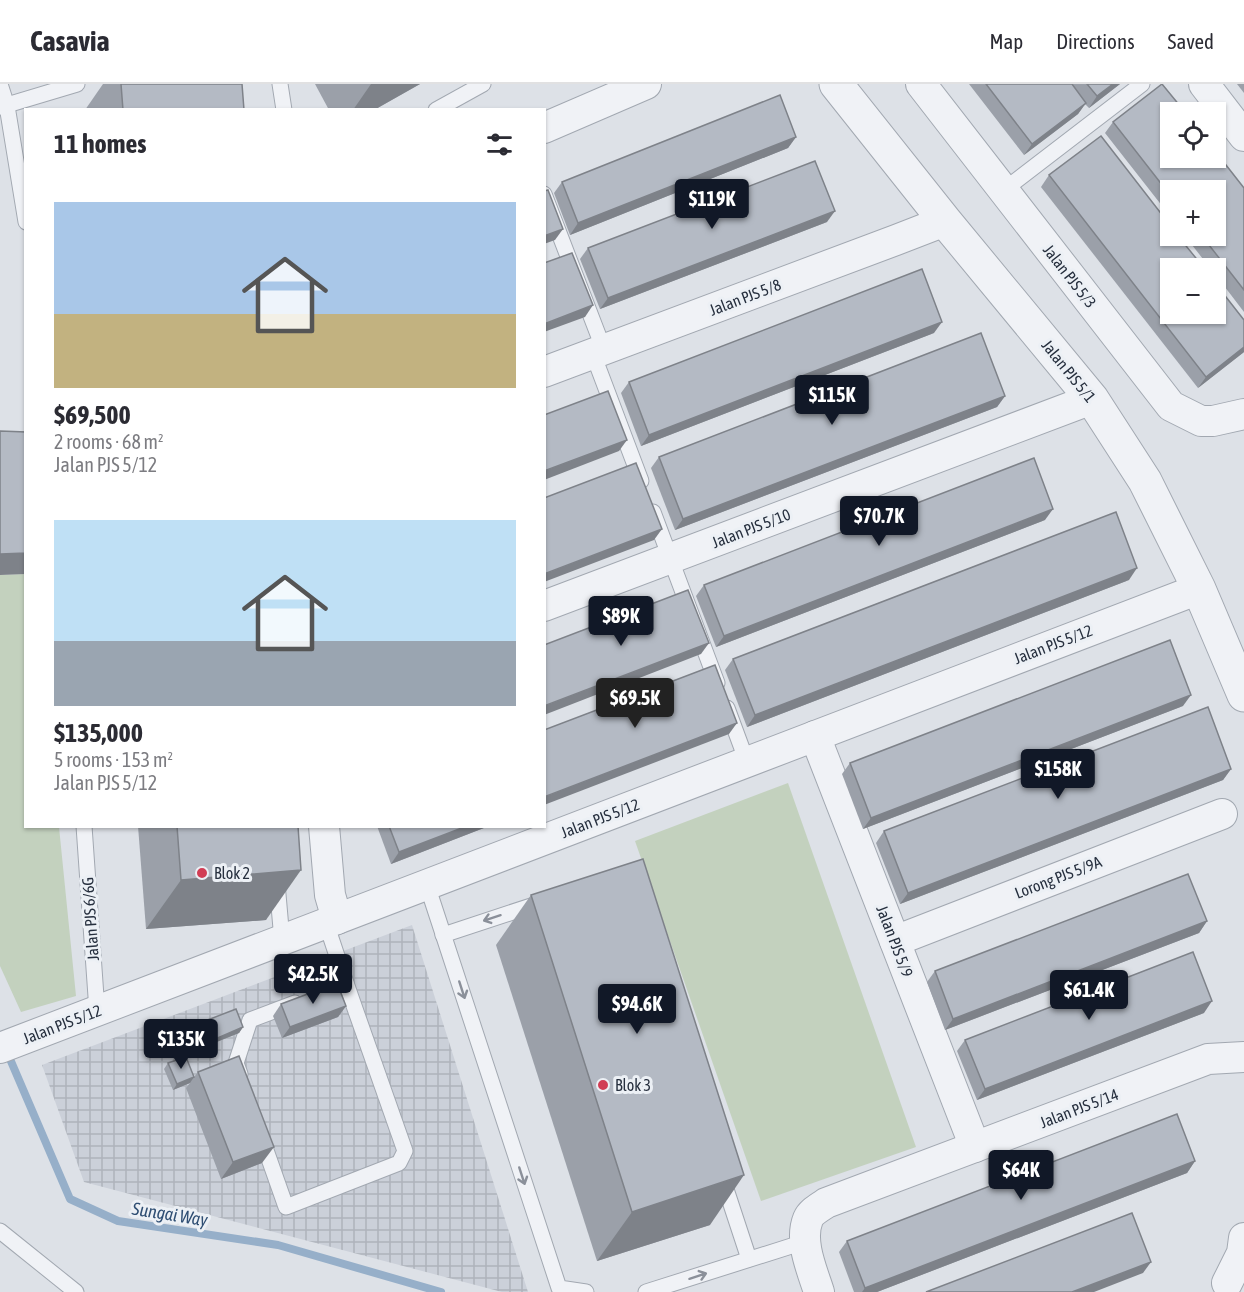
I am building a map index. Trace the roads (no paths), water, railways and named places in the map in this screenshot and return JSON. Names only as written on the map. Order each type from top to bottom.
[{"type":"street","points":[[546,127],[646,84]]},
{"type":"street","name":"Jalan PJS 5/1","points":[[836,84],[945,221],[1092,399],[1145,481],[1199,589],[1244,695]]},
{"type":"street","name":"Jalan PJS 5/3","points":[[921,84],[1171,406],[1201,421],[1213,421],[1244,414]]},
{"type":"street","points":[[1204,84],[1244,136]]},
{"type":"street","name":"Jalan PJS 5/8","points":[[546,371],[945,221]]},
{"type":"street","name":"Jalan PJS 5/10","points":[[546,605],[1092,399]]},
{"type":"street","name":"Jalan PJS 5/12","points":[[0,1048],[1199,589]]},
{"type":"street","name":"Jalan PJS 5/9","points":[[815,736],[975,1147]]},
{"type":"street","name":"Lorong PJS 5/9A","points":[[895,941],[1222,814]]},
{"type":"street","points":[[324,828],[332,921]]},
{"type":"street","name":"Jalan PJS 5/14","points":[[804,1242],[808,1218],[826,1203],[1208,1059],[1244,1057]]},
{"type":"street","points":[[1225,1285],[1242,1253],[1244,1238]]},
{"type":"street","points":[[804,1242],[819,1292]]},
{"type":"lane","points":[[0,84],[24,212]]},
{"type":"lane","points":[[3,107],[77,84]]},
{"type":"lane","points":[[280,84],[284,108]]},
{"type":"lane","points":[[440,108],[483,84]]},
{"type":"lane","points":[[1004,190],[1142,84]]},
{"type":"lane","points":[[546,200],[670,558],[747,762]]},
{"type":"lane","name":"Jalan PJS 6/6G","points":[[84,828],[97,1011]]},
{"type":"lane","points":[[277,872],[282,940]]},
{"type":"lane","points":[[427,885],[559,1288],[586,1292]]},
{"type":"lane","points":[[443,935],[555,898]]},
{"type":"lane","points":[[255,1119],[286,1207],[399,1163],[405,1151],[345,983],[332,921]]},
{"type":"lane","points":[[243,1085],[236,1063],[250,1020],[345,983]]},
{"type":"lane","points":[[720,1169],[749,1259]]},
{"type":"lane","points":[[0,1231],[76,1292]]},
{"type":"lane","points":[[646,1292],[804,1242]]},
{"type":"waterway","name":"Sungai Way","points":[[7,1052],[70,1199],[118,1221],[278,1245],[441,1292]]},
{"type":"place","name":"Blok 2","points":[[202,873]]},
{"type":"place","name":"Blok 3","points":[[603,1085]]}]
